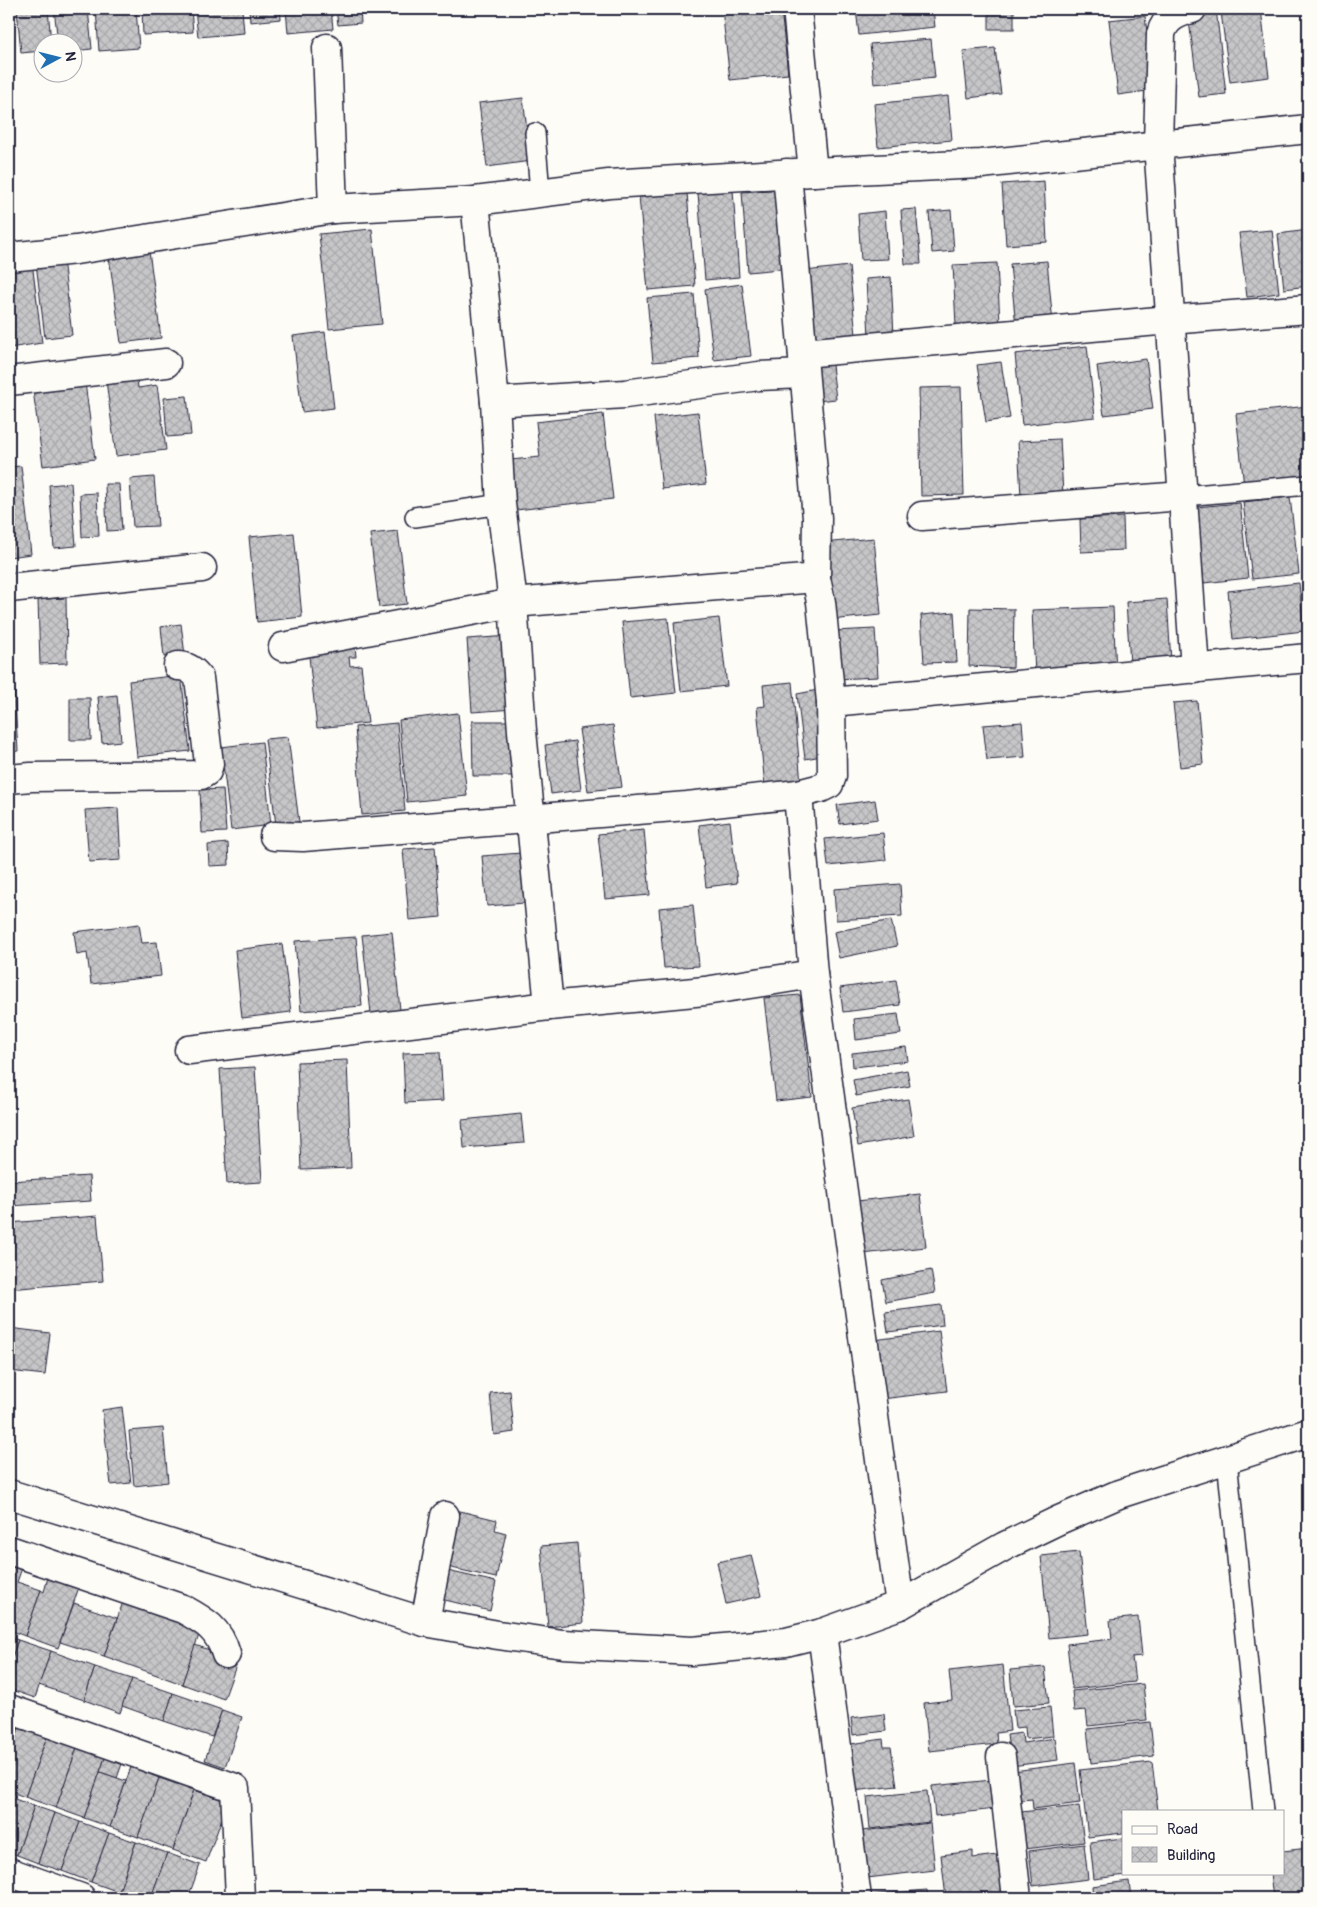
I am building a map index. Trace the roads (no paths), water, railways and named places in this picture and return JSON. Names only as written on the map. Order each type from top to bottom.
[{"type":"street","points":[[274,836],[303,837],[687,806],[798,794],[822,788],[829,784],[832,776],[831,702],[821,602],[816,578],[817,518],[803,363],[798,9]]},
{"type":"street","points":[[1192,9],[1171,16],[1165,22],[1161,34],[1158,144],[1195,669]]},
{"type":"street","points":[[326,48],[334,209]]},
{"type":"street","points":[[9,257],[76,250],[334,209],[475,201],[609,184],[800,172],[981,164],[1308,129]]},
{"type":"street","points":[[475,201],[495,402],[501,504],[513,603],[522,731],[549,1006]]},
{"type":"street","points":[[495,402],[625,394],[759,376],[803,363],[1169,320],[1308,309]]},
{"type":"street","points":[[9,381],[166,363]]},
{"type":"street","points":[[922,516],[1182,496]]},
{"type":"street","points":[[9,588],[202,568]]},
{"type":"street","points":[[283,647],[513,603],[816,578]]},
{"type":"street","points":[[831,702],[1308,658]]},
{"type":"street","points":[[9,779],[32,777],[201,775],[207,771],[209,764],[198,678],[194,672],[183,666],[178,666]]},
{"type":"street","points":[[798,794],[813,974],[900,1605]]},
{"type":"street","points":[[189,1050],[549,1006],[705,991],[813,974]]},
{"type":"street","points":[[9,1494],[425,1622],[498,1636],[563,1644],[682,1651],[786,1642],[822,1633],[900,1605],[1005,1546],[1119,1494],[1308,1433]]},
{"type":"street","points":[[425,1622],[444,1516]]},
{"type":"street","points":[[9,1550],[183,1609],[203,1620],[215,1630],[223,1642],[226,1654]]},
{"type":"street","points":[[822,1633],[857,1898]]},
{"type":"street","points":[[9,1709],[235,1788],[240,1898]]},
{"type":"street","points":[[1001,1756],[1017,1898]]},
{"type":"street","points":[[9,1872],[81,1898]]},
{"type":"lane","points":[[535,133],[540,192]]},
{"type":"lane","points":[[1182,496],[1308,485]]},
{"type":"lane","points":[[415,517],[501,504]]},
{"type":"lane","points":[[1227,1460],[1263,1810]]}]
